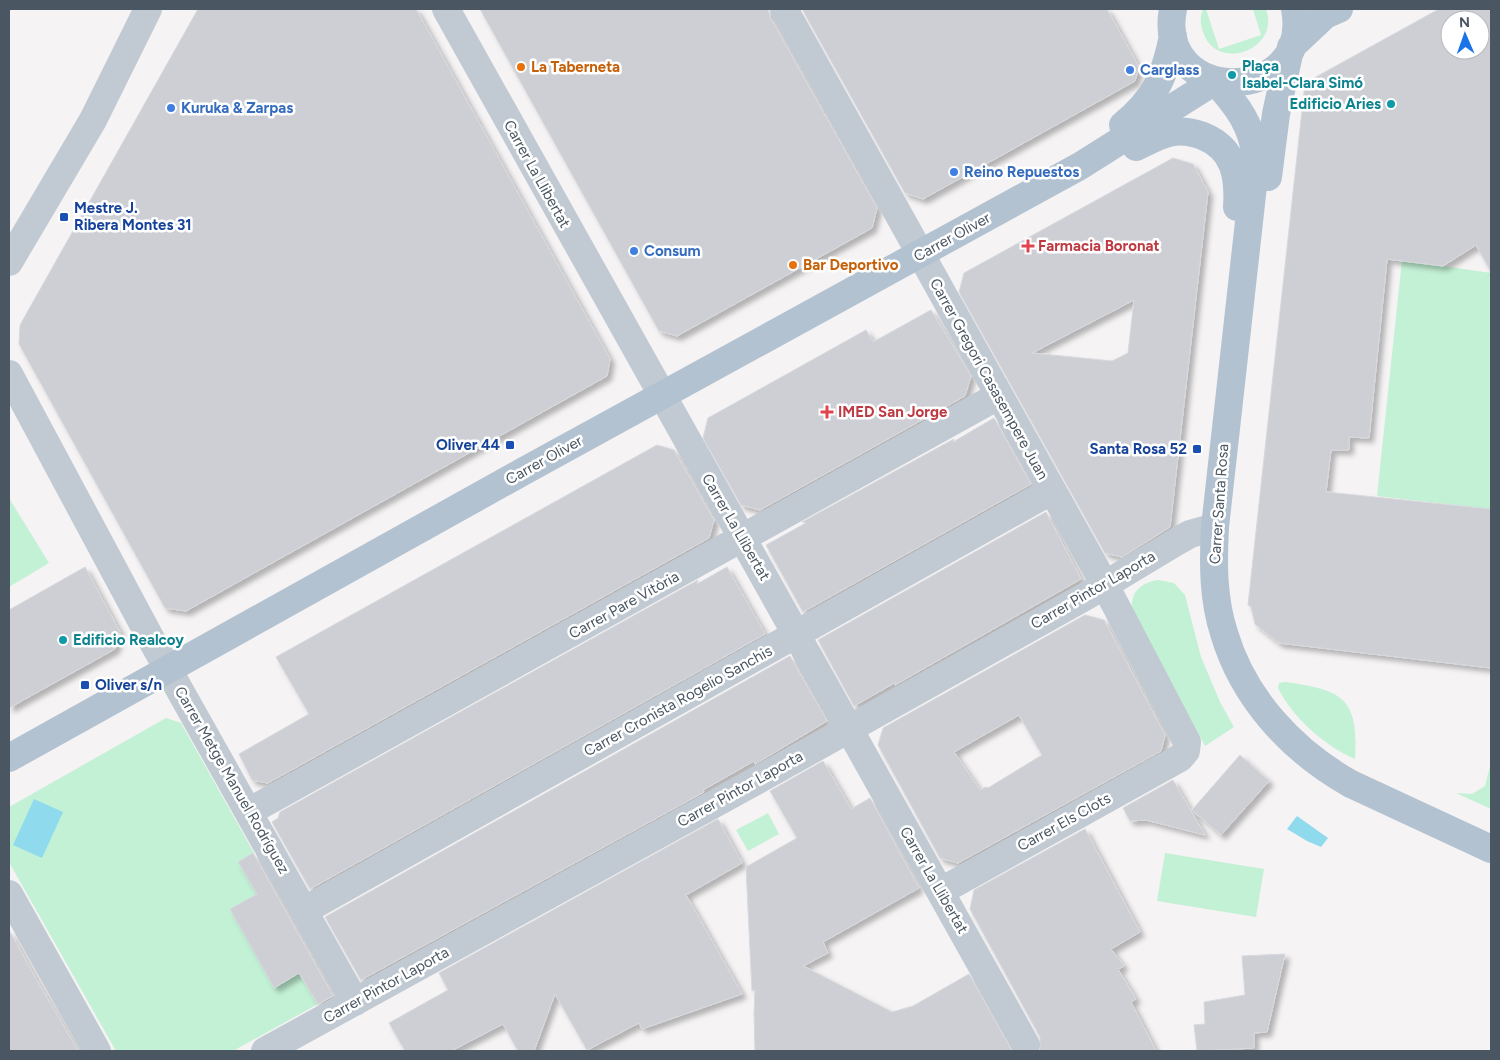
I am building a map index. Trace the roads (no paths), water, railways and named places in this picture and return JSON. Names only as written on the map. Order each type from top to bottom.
[{"type":"main road","points":[[1174,9],[1172,18],[1173,36],[1184,59],[1198,72],[1215,81],[1245,83],[1260,78],[1272,71],[1325,15],[1339,9]]},
{"type":"main road","points":[[1290,51],[1296,33],[1296,9]]},
{"type":"main road","name":"Carrer Oliver","points":[[1080,166],[1108,137],[1149,101],[1162,78],[1173,36]]},
{"type":"main road","name":"Carrer Santa Rosa","points":[[1244,264],[1263,220],[1276,114],[1290,51]]},
{"type":"main road","name":"Carrer Oliver","points":[[9,758],[660,396],[1080,166],[1215,81]]},
{"type":"main road","name":"Carrer Santa Rosa","points":[[1215,81],[1246,118],[1255,150],[1215,527],[1214,583],[1223,632],[1245,681],[1277,727],[1302,750],[1331,773],[1365,791],[1488,848]]},
{"type":"main road","points":[[1080,166],[1113,157],[1170,132],[1189,132],[1212,140],[1224,149],[1237,175],[1237,211],[1244,264]]},
{"type":"street","points":[[9,262],[93,120],[148,9]]},
{"type":"street","name":"Carrer La Llibertat","points":[[446,9],[660,396],[797,634],[1026,1045]]},
{"type":"street","name":"Carrer Gregori Casasempere Juan","points":[[784,9],[1105,585],[1187,742],[1186,751]]},
{"type":"street","name":"Carrer Metge Manuel Rodríguez","points":[[9,374],[168,668],[250,811],[355,1002]]},
{"type":"street","name":"Carrer Pare Vitòria","points":[[250,811],[743,540],[998,396]]},
{"type":"street","name":"Carrer Cronista Rogelio Sanchis","points":[[305,910],[1051,491]]},
{"type":"street","name":"Carrer Pintor Laporta","points":[[265,1051],[1105,585],[1190,534],[1215,527]]},
{"type":"street","name":"Carrer Els Clots","points":[[941,891],[1180,758],[1186,751]]},
{"type":"street","points":[[9,894],[97,1051]]},
{"type":"water","points":[[34,799],[63,812],[42,858],[13,845]]},
{"type":"water","points":[[1297,816],[1328,838],[1321,847],[1287,829]]},
{"type":"place","name":"La Taberneta","points":[[521,67]]},
{"type":"place","name":"Carglass","points":[[1130,70]]},
{"type":"place","name":"Plaça Isabel-Clara Simó","points":[[1232,75]]},
{"type":"place","name":"Edificio Aries","points":[[1391,104]]},
{"type":"place","name":"Kuruka & Zarpas","points":[[171,108]]},
{"type":"place","name":"Reino Repuestos","points":[[954,172]]},
{"type":"place","name":"Mestre J. Ribera Montes 31","points":[[64,217]]},
{"type":"place","name":"Farmacia Boronat","points":[[1028,246]]},
{"type":"place","name":"Consum","points":[[634,251]]},
{"type":"place","name":"Bar Deportivo","points":[[793,265]]},
{"type":"place","name":"IMED San Jorge","points":[[827,412]]},
{"type":"place","name":"Oliver 44","points":[[510,445]]},
{"type":"place","name":"Santa Rosa 52","points":[[1197,449]]},
{"type":"place","name":"Edificio Realcoy","points":[[63,640]]},
{"type":"place","name":"Oliver s/n","points":[[85,685]]}]
